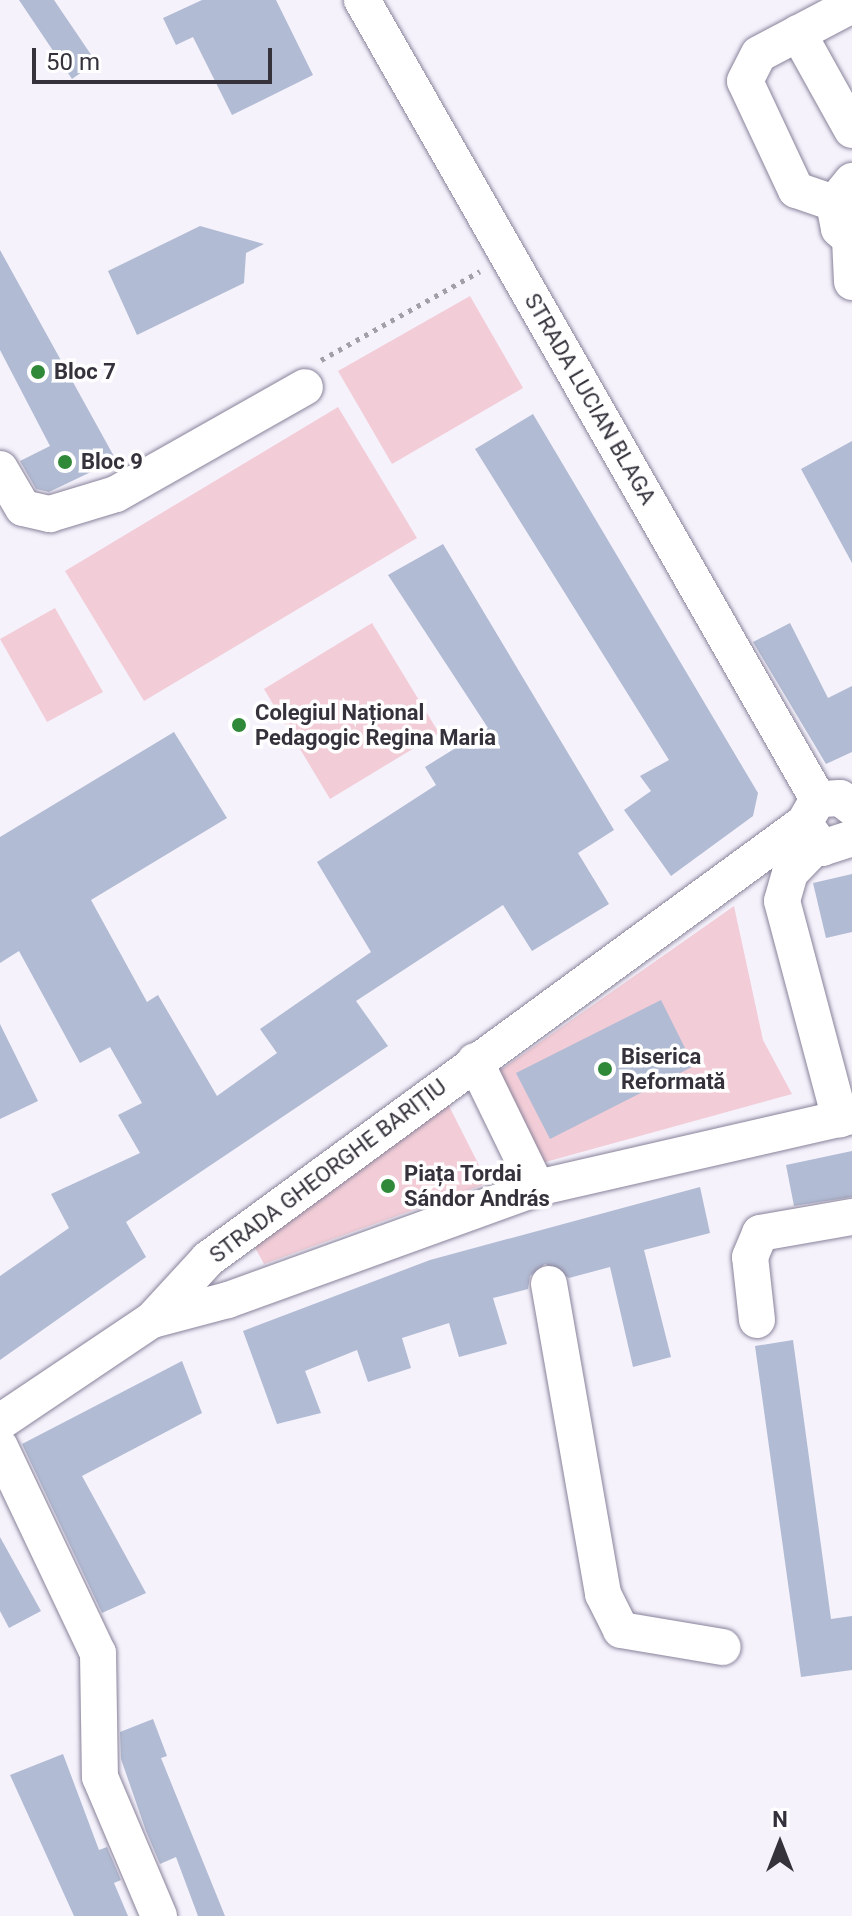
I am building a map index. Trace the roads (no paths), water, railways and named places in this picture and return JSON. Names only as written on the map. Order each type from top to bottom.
[{"type":"street","name":"STRADA LUCIAN BLAGA","points":[[362,0],[830,809]]},
{"type":"street","points":[[852,5],[752,61],[746,92],[796,190],[843,192],[834,217],[851,239],[852,282]]},
{"type":"street","points":[[798,33],[852,130]]},
{"type":"street","points":[[0,469],[23,508],[50,514],[116,494],[311,375]]},
{"type":"street","points":[[830,809],[790,873],[782,901],[846,1117]]},
{"type":"street","name":"STRADA GHEORGHE BARIȚIU","points":[[0,1422],[152,1320],[208,1259],[475,1061],[830,809],[839,848],[852,838]]},
{"type":"street","points":[[475,1061],[537,1188]]},
{"type":"street","name":"STRADA GHEORGHE BARIȚIU","points":[[152,1320],[228,1300],[537,1188],[846,1117]]},
{"type":"street","points":[[757,1320],[750,1257],[760,1233],[852,1217]]},
{"type":"street","points":[[549,1284],[603,1594],[621,1630],[723,1647]]},
{"type":"street","points":[[0,1447],[98,1653],[100,1777],[159,1916]]},
{"type":"place","name":"Bloc 7","points":[[38,372]]},
{"type":"place","name":"Bloc 9","points":[[65,462]]},
{"type":"place","name":"Colegiul Național Pedagogic Regina Maria","points":[[239,725]]},
{"type":"place","name":"Biserica Reformată","points":[[605,1069]]},
{"type":"place","name":"Piața Tordai Sándor András","points":[[388,1186]]}]
